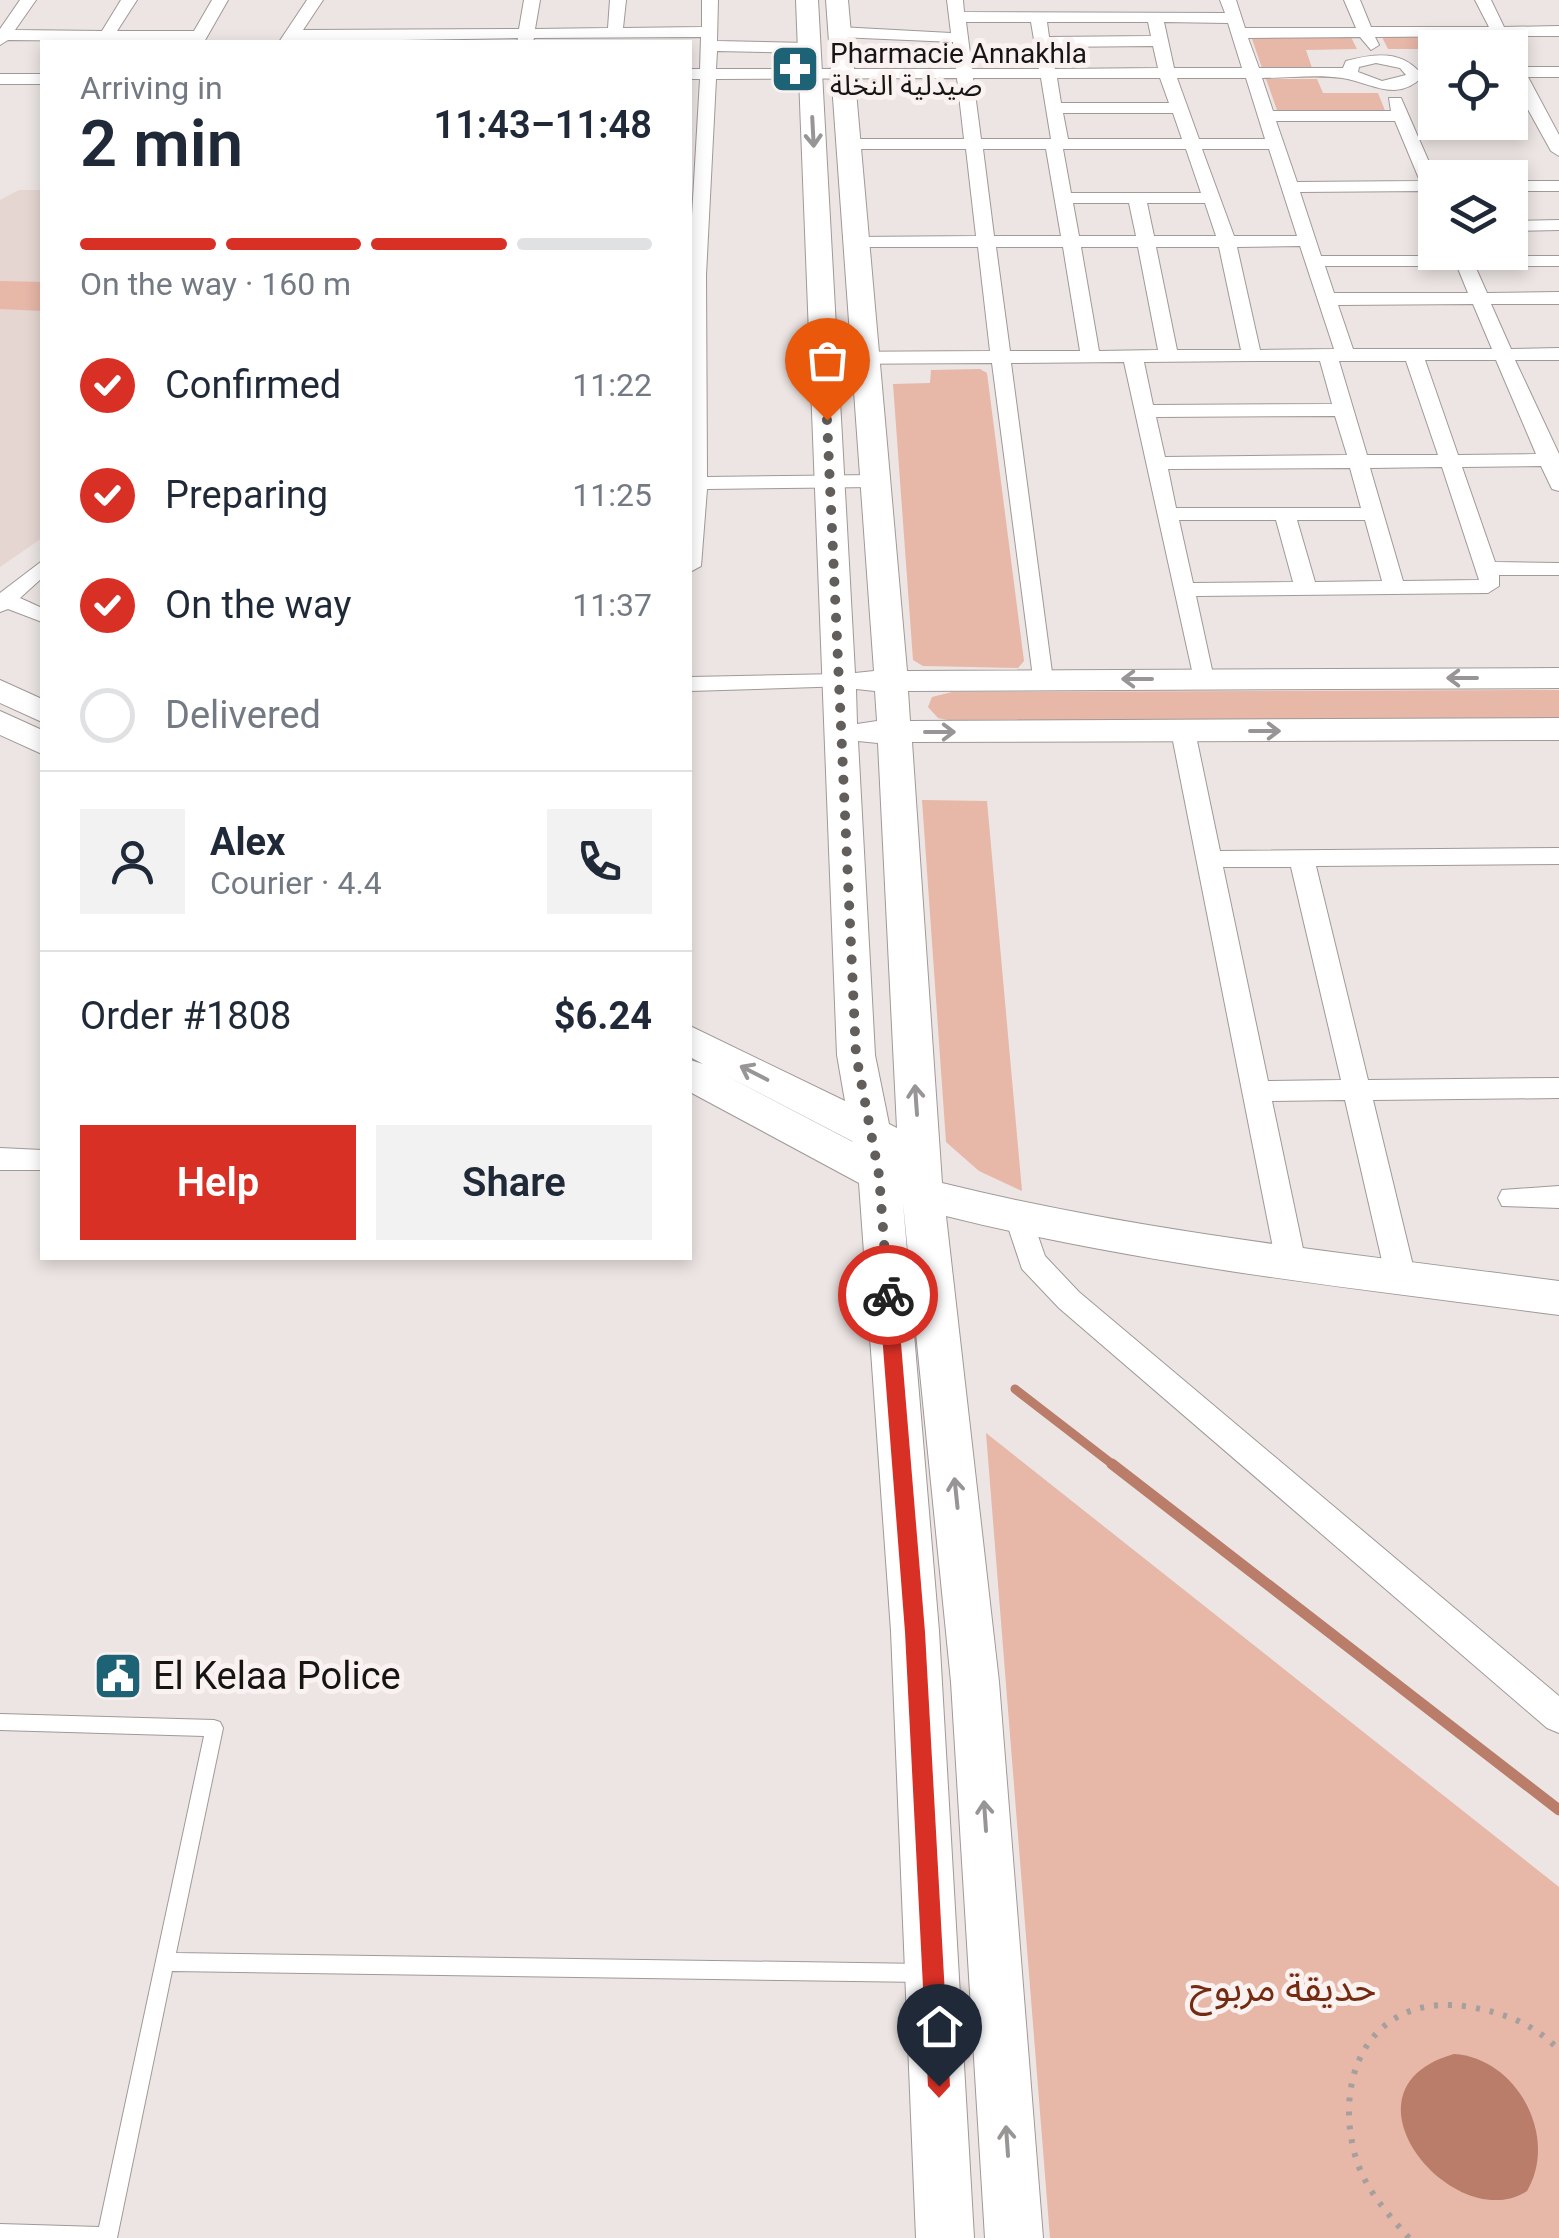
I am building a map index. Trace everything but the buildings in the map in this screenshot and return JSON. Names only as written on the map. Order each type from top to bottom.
[{"type":"main road","points":[[806,0],[828,46],[848,144],[891,680],[923,1176],[975,1682],[1014,2238]]},
{"type":"main road","points":[[828,46],[824,358],[856,1055],[867,1130],[879,1175],[915,1632],[945,2238]]},
{"type":"main road","points":[[840,681],[1559,678]]},
{"type":"main road","points":[[0,690],[40,711]]},
{"type":"main road","points":[[0,722],[40,742]]},
{"type":"main road","points":[[842,732],[1559,729]]},
{"type":"main road","points":[[692,1041],[867,1130],[923,1176],[1004,1214],[1290,1263],[1559,1298]]},
{"type":"main road","points":[[794,1094],[843,1077],[856,1055]]},
{"type":"main road","points":[[692,1075],[879,1175],[923,1176]]},
{"type":"main road","points":[[934,1973],[997,1976]]},
{"type":"street","points":[[1,37],[28,0]]},
{"type":"street","points":[[106,36],[129,0]]},
{"type":"street","points":[[1,37],[198,39],[220,0]]},
{"type":"street","points":[[290,38],[315,0]]},
{"type":"street","points":[[526,38],[532,0]]},
{"type":"street","points":[[615,32],[618,0]]},
{"type":"street","points":[[710,0],[709,39],[698,74],[693,484],[874,481]]},
{"type":"street","points":[[1090,0],[1093,18]]},
{"type":"street","points":[[1352,0],[1376,58]]},
{"type":"street","points":[[1483,0],[1498,30]]},
{"type":"street","points":[[698,74],[956,18],[1233,17],[1418,36]]},
{"type":"street","points":[[1233,17],[1327,299],[1341,410],[1395,590]]},
{"type":"street","points":[[956,18],[1042,680]]},
{"type":"street","points":[[1038,18],[1091,357]]},
{"type":"street","points":[[1155,18],[1167,74],[1227,241],[1252,356]]},
{"type":"street","points":[[1528,36],[1559,31]]},
{"type":"street","points":[[290,38],[526,38],[615,32],[828,46],[964,74],[1350,73],[1368,84],[1388,86],[1412,80],[1414,72]]},
{"type":"street","points":[[1042,42],[1158,42]]},
{"type":"street","points":[[1350,73],[1352,64],[1376,58],[1405,64],[1418,72]]},
{"type":"street","points":[[1528,69],[1559,72]]},
{"type":"street","points":[[0,78],[40,78]]},
{"type":"street","points":[[0,96],[40,78]]},
{"type":"street","points":[[1388,86],[1421,160]]},
{"type":"street","points":[[1528,94],[1557,143]]},
{"type":"street","points":[[1053,108],[1179,108]]},
{"type":"street","points":[[1266,116],[1401,116]]},
{"type":"street","points":[[848,144],[1276,144]]},
{"type":"street","points":[[1528,186],[1559,186]]},
{"type":"street","points":[[1290,187],[1418,189]]},
{"type":"street","points":[[1064,198],[1212,198]]},
{"type":"street","points":[[1137,198],[1169,356]]},
{"type":"street","points":[[1528,226],[1559,226]]},
{"type":"street","points":[[855,242],[1308,242]]},
{"type":"street","points":[[1314,262],[1418,258]]},
{"type":"street","points":[[1528,260],[1559,261]]},
{"type":"street","points":[[1467,270],[1554,460],[1559,484]]},
{"type":"street","points":[[1327,299],[1559,298]]},
{"type":"street","points":[[824,358],[1559,354]]},
{"type":"street","points":[[1184,590],[1482,589],[1490,583],[1414,355]]},
{"type":"street","points":[[1133,356],[1203,679]]},
{"type":"street","points":[[1144,411],[1341,410]]},
{"type":"street","points":[[1156,462],[1554,460]]},
{"type":"street","points":[[1167,514],[1372,514]]},
{"type":"street","points":[[1284,514],[1306,590]]},
{"type":"street","points":[[1486,568],[1559,569]]},
{"type":"street","points":[[2,603],[40,569]]},
{"type":"street","points":[[2,603],[40,615]]},
{"type":"street","points":[[692,684],[840,681]]},
{"type":"street","points":[[1183,731],[1290,1263]]},
{"type":"street","points":[[1209,858],[1559,856]]},
{"type":"street","points":[[1302,858],[1401,1278]]},
{"type":"street","points":[[1256,1090],[1559,1088]]},
{"type":"street","points":[[0,1159],[40,1160]]},
{"type":"street","points":[[1512,1198],[1559,1197]]},
{"type":"street","points":[[1004,1214],[1032,1260],[1069,1300],[1559,1716]]},
{"type":"lane","points":[[0,1722],[214,1728],[107,2238],[0,2234]]},
{"type":"lane","points":[[164,1962],[934,1973]]},
{"type":"path","points":[[1410,2238],[1374,2201],[1353,2160],[1346,2104],[1350,2076],[1368,2040],[1396,2016],[1433,2004],[1474,2004],[1514,2017],[1559,2050]]},
{"type":"shaded area","points":[[19,190],[40,190],[40,539],[0,567],[0,200]]},
{"type":"shaded area","points":[[1454,2054],[1477,2059],[1496,2070],[1526,2104],[1535,2125],[1538,2147],[1536,2170],[1527,2191],[1498,2200],[1467,2194],[1439,2178],[1416,2153],[1403,2125],[1402,2097],[1418,2072]]},
{"type":"green space","points":[[1350,35],[1357,49],[1306,50],[1312,68],[1262,68],[1251,36]]},
{"type":"green space","points":[[1381,35],[1418,35],[1418,49],[1388,49]]},
{"type":"green space","points":[[1266,79],[1317,79],[1323,93],[1378,93],[1386,113],[1278,113]]},
{"type":"green space","points":[[0,281],[40,282],[40,311],[0,309]]},
{"type":"green space","points":[[980,369],[987,373],[1024,661],[1018,668],[923,666],[913,660],[893,384],[930,383],[931,370]]},
{"type":"green space","points":[[1559,690],[1559,718],[952,721],[938,718],[928,707],[932,697],[952,692]]},
{"type":"green space","points":[[922,800],[987,801],[1022,1191],[979,1171],[946,1142]]},
{"type":"green space","name":"حديقة مربوح","points":[[986,1433],[1559,1887],[1559,2238],[1050,2238]]},
{"type":"waterway","points":[[1015,1389],[1116,1467]]},
{"type":"waterway","points":[[1112,1464],[1559,1810]]},
{"type":"way so far","points":[[827,420],[856,1055],[867,1130],[879,1175],[888,1295]]},
{"type":"place","name":"Pharmacie Annakhla صيدلية النخلة","points":[[795,69]]},
{"type":"place","name":"El Kelaa Police","points":[[118,1676]]},
{"type":"route","points":[[888,1295],[915,1632],[939,2086]]}]
